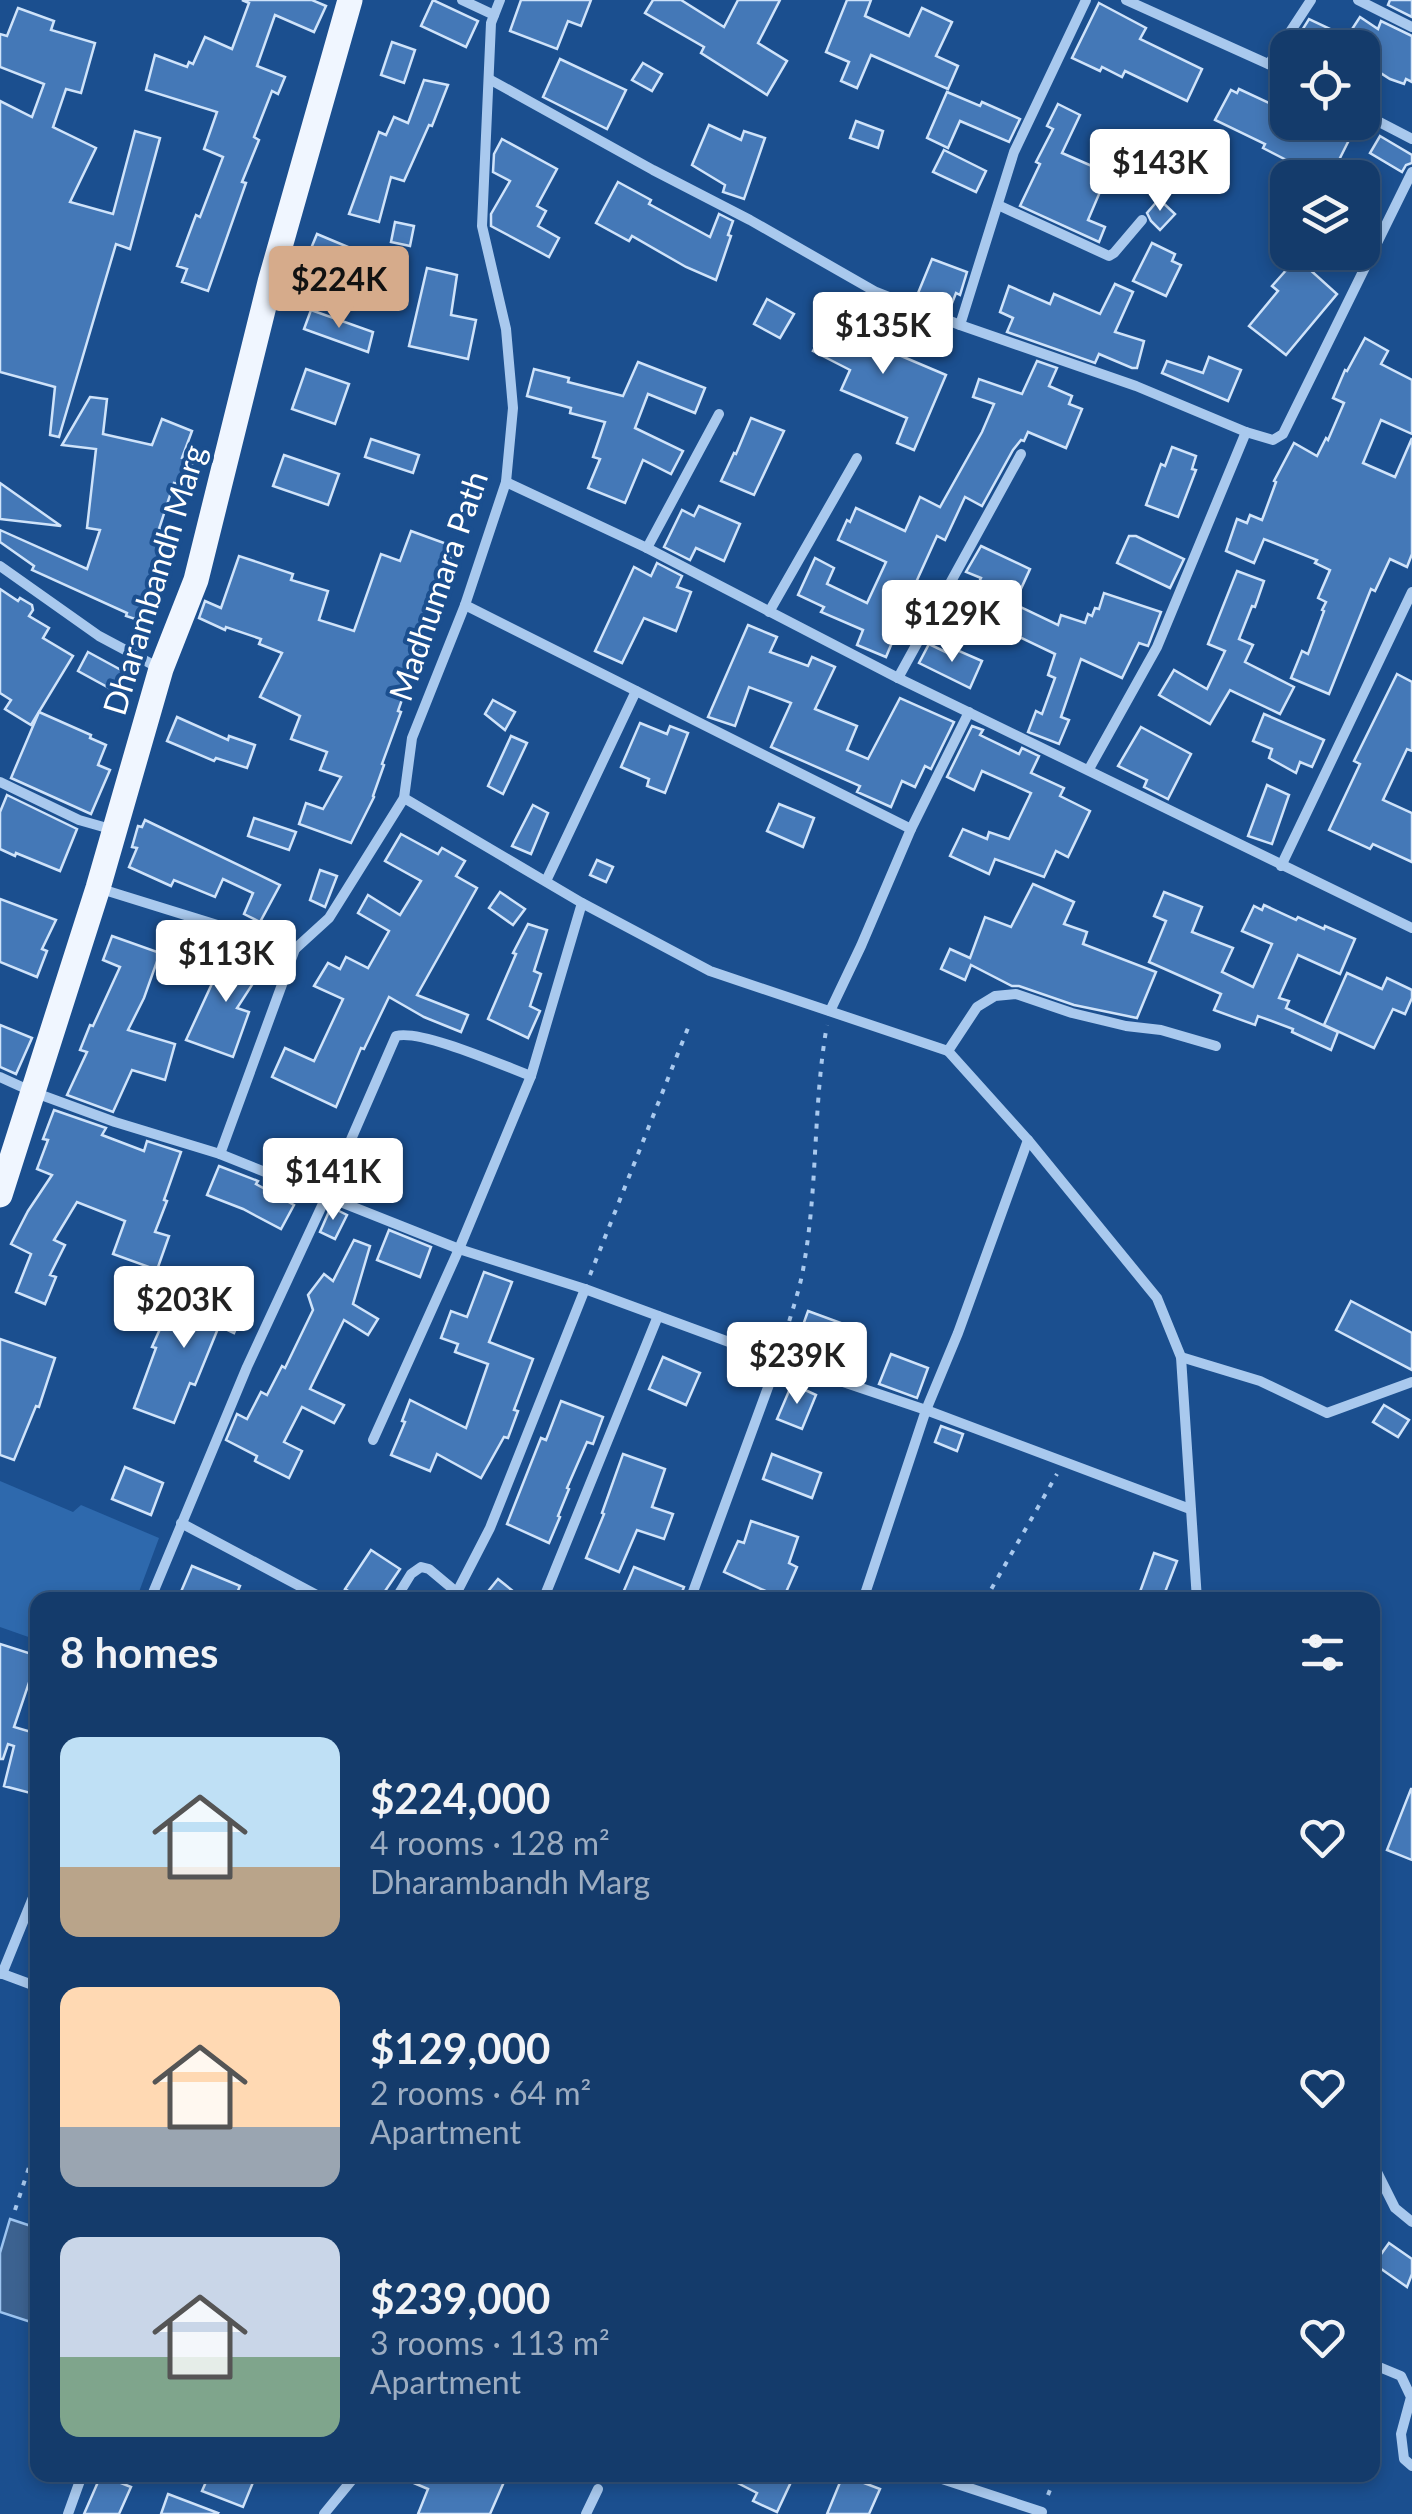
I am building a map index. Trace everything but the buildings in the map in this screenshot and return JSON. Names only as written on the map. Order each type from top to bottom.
[{"type":"main road","name":"Dharambandh Marg","points":[[0,1195],[98,888],[161,669],[196,580],[270,282],[350,0]]},
{"type":"street","points":[[462,0],[494,15]]},
{"type":"street","name":"Madhumara Path","points":[[295,950],[329,918],[404,798],[412,738],[465,605],[506,482],[513,408],[506,328],[482,226],[491,24],[500,0]]},
{"type":"street","points":[[960,325],[1014,152],[1086,0]]},
{"type":"street","points":[[1126,0],[1269,64],[1311,0]]},
{"type":"street","points":[[1358,0],[1412,27]]},
{"type":"street","points":[[489,79],[876,292],[1273,440],[1284,434],[1412,172]]},
{"type":"street","points":[[1380,122],[1412,139]]},
{"type":"street","points":[[998,205],[1109,256],[1142,220]]},
{"type":"street","points":[[647,548],[719,414]]},
{"type":"street","points":[[1089,769],[1157,647],[1246,432]]},
{"type":"street","points":[[898,678],[1021,454]]},
{"type":"street","points":[[769,612],[857,458]]},
{"type":"street","points":[[506,482],[647,548],[898,678],[1412,928]]},
{"type":"street","points":[[0,566],[99,636],[161,669]]},
{"type":"street","points":[[1282,866],[1412,592]]},
{"type":"street","points":[[465,605],[910,829]]},
{"type":"street","points":[[546,881],[636,691]]},
{"type":"street","points":[[830,1010],[910,829],[970,712]]},
{"type":"street","points":[[0,782],[79,820],[115,830]]},
{"type":"street","points":[[404,798],[582,903],[710,971],[948,1051],[1028,1140],[1157,1298],[1181,1357],[1196,1592]]},
{"type":"street","points":[[98,888],[295,950],[220,1154]]},
{"type":"street","points":[[373,1440],[531,1076],[582,903]]},
{"type":"street","points":[[948,1051],[978,1007],[995,996],[1016,994],[1072,1013],[1161,1030],[1216,1046]]},
{"type":"street","points":[[153,1592],[247,1366],[396,1036],[405,1033],[426,1038],[531,1076]]},
{"type":"street","points":[[0,1077],[115,1122],[220,1154],[459,1249],[585,1289],[926,1410],[1190,1509]]},
{"type":"street","points":[[866,1592],[926,1410],[1028,1140]]},
{"type":"street","points":[[464,1592],[585,1289]]},
{"type":"street","points":[[546,1592],[658,1316]]},
{"type":"street","points":[[1181,1357],[1260,1381],[1327,1413],[1412,1382]]},
{"type":"street","points":[[693,1592],[778,1360]]},
{"type":"street","points":[[181,1524],[311,1592]]},
{"type":"street","points":[[400,1592],[411,1574],[421,1567],[430,1569],[457,1592]]},
{"type":"street","points":[[30,1904],[1,1973],[30,1984]]},
{"type":"street","points":[[1380,2178],[1395,2208],[1412,2222]]},
{"type":"street","points":[[1380,2367],[1401,2376],[1411,2396],[1401,2434],[1404,2459],[1412,2466]]},
{"type":"street","points":[[68,2514],[79,2482]]},
{"type":"street","points":[[324,2514],[350,2482]]},
{"type":"street","points":[[951,2482],[1042,2512]]},
{"type":"street","points":[[586,2514],[598,2489]]},
{"type":"path","points":[[778,1360],[804,1266],[816,1154],[820,1066],[830,1010]]},
{"type":"path","points":[[585,1289],[688,1028]]},
{"type":"path","points":[[990,1592],[1063,1462]]},
{"type":"path","points":[[15,2210],[30,2164]]},
{"type":"path","points":[[1042,2512],[1053,2482]]},
{"type":"shaded area","points":[[0,1481],[73,1512],[81,1505],[159,1538],[139,1592],[30,1592],[30,1638],[0,1627]]},
{"type":"shaded area","points":[[10,2219],[30,2226],[30,2322],[0,2312],[0,2253]]}]
